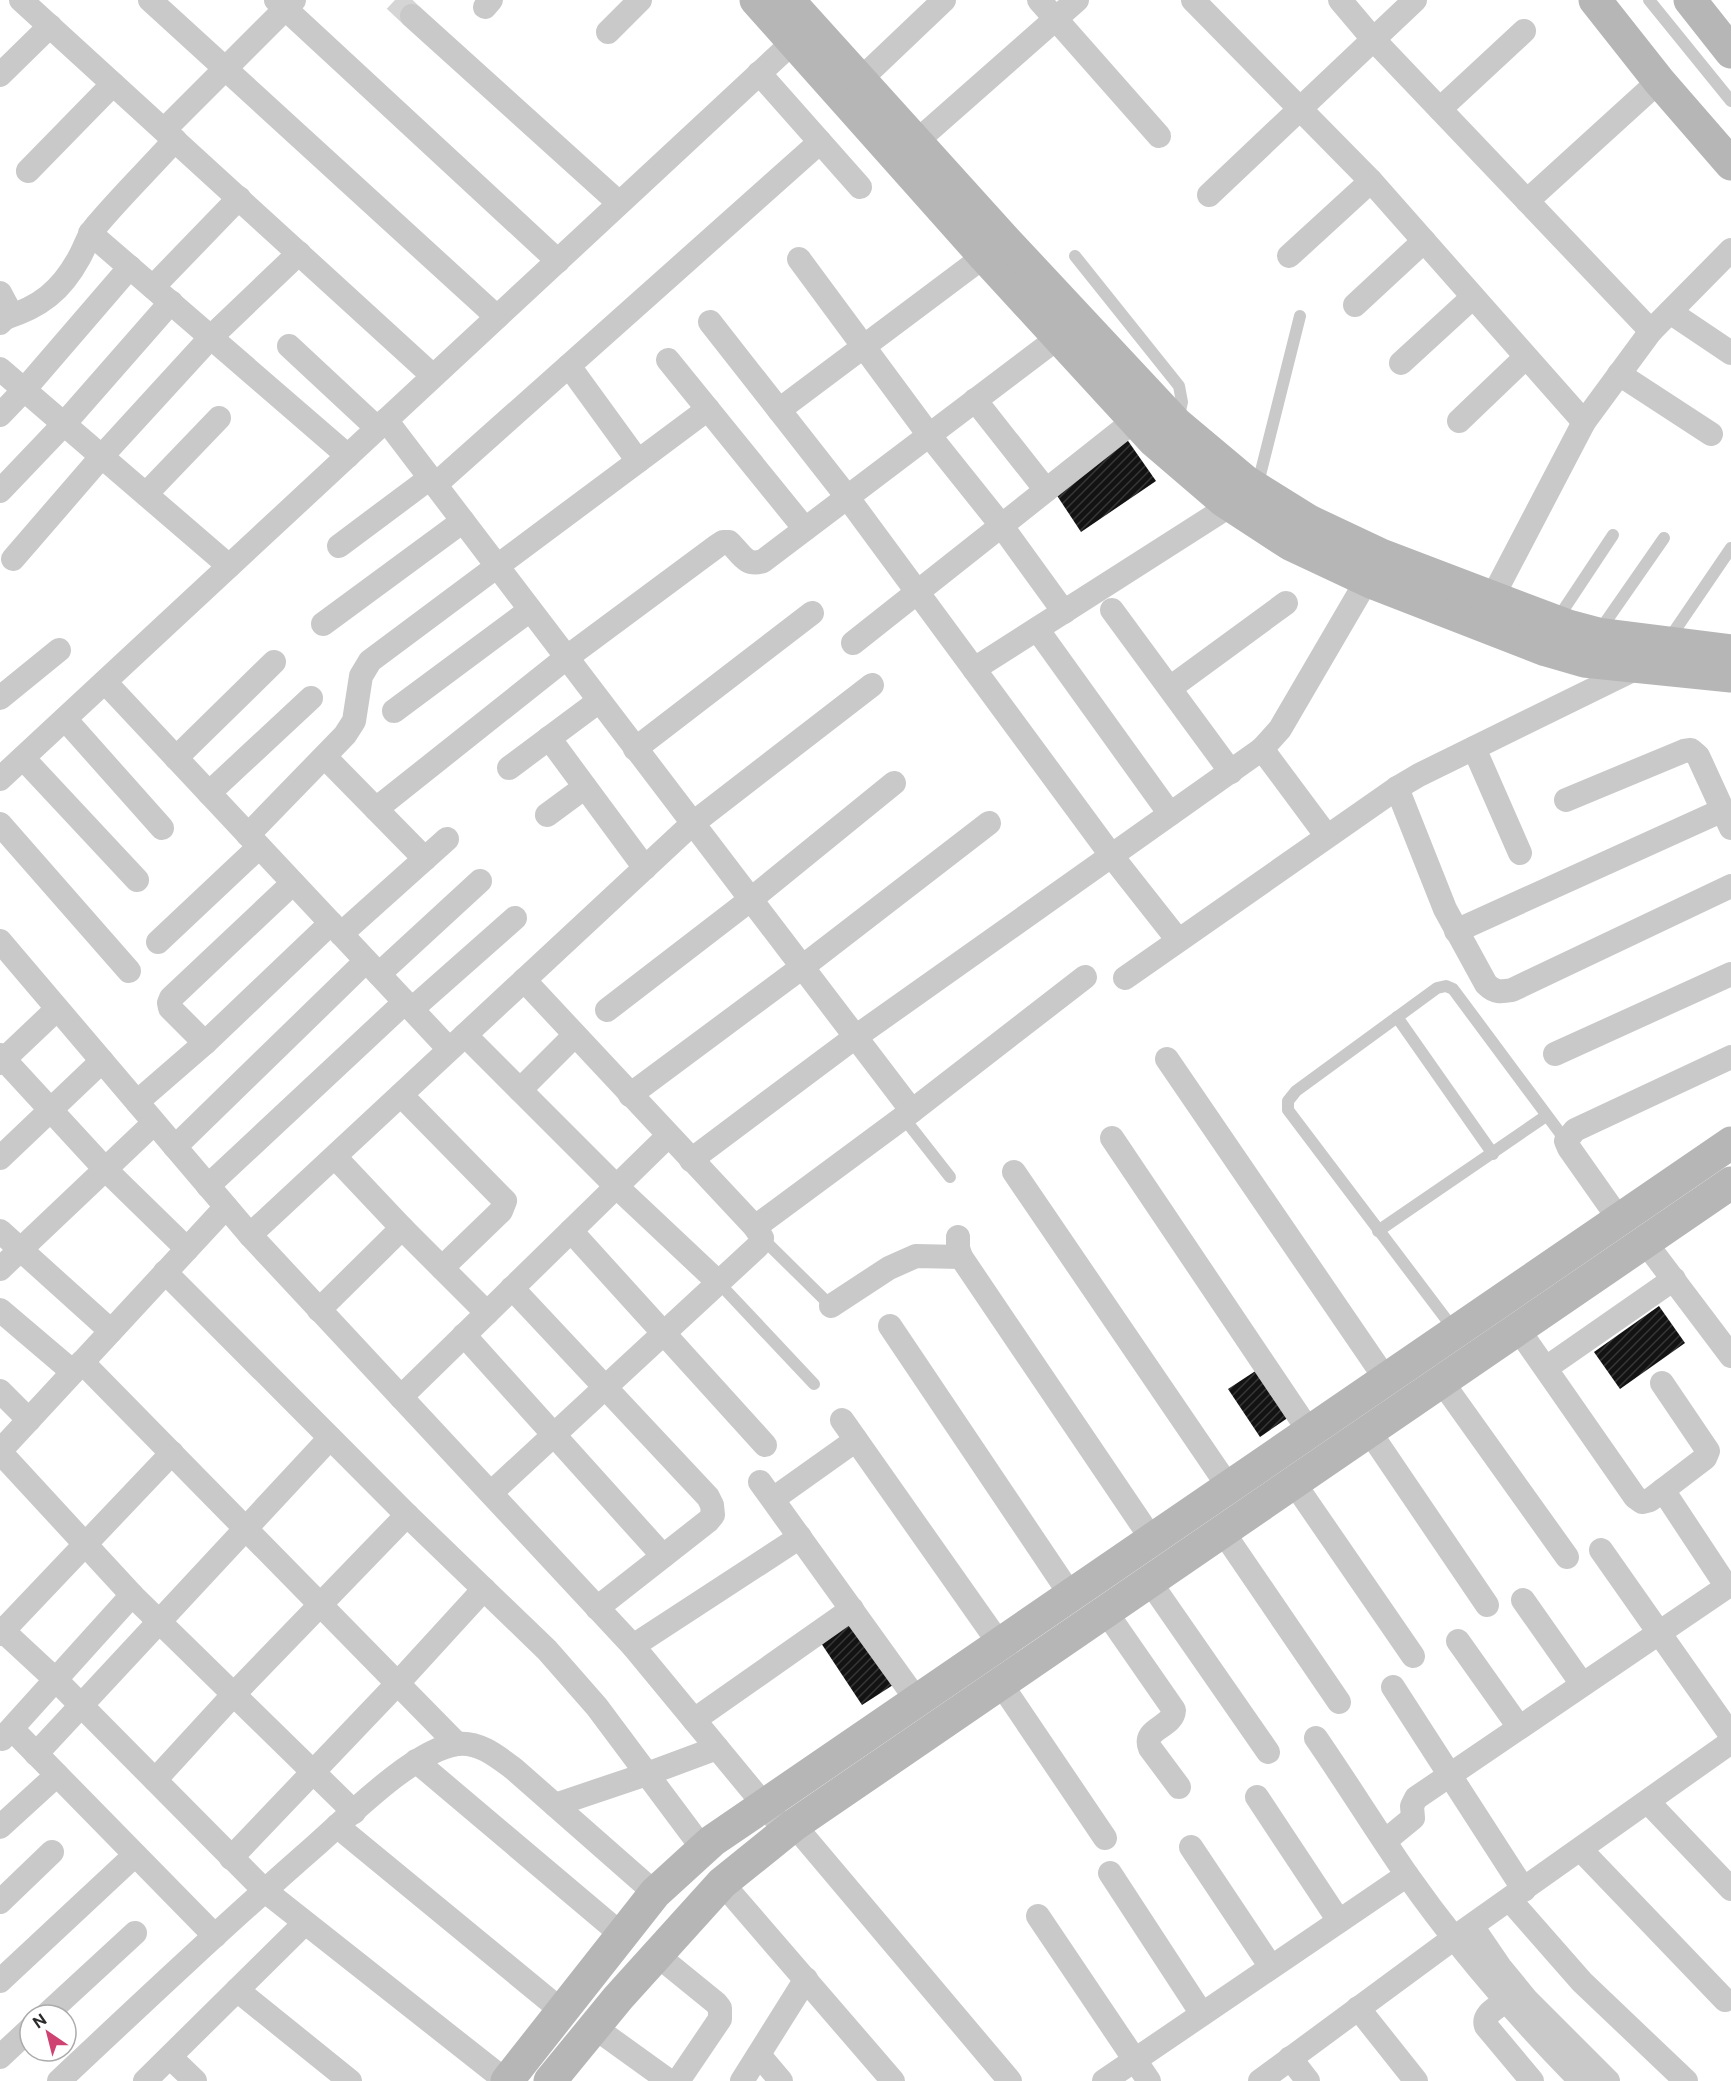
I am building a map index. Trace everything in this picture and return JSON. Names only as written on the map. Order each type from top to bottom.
[{"type":"main road","points":[[756,0],[802,16],[917,141],[1059,337],[1154,441],[1244,497],[1309,521],[1381,555],[1555,622],[1598,634],[1731,651]]},
{"type":"main road","points":[[1595,0],[1659,81],[1731,164]]},
{"type":"main road","points":[[1690,0],[1731,52]]},
{"type":"main road","points":[[802,16],[995,248],[1177,424],[1245,481],[1244,497],[1290,544],[1367,580],[1546,650],[1584,661],[1731,676]]},
{"type":"main road","points":[[507,2081],[655,1893],[703,1849],[763,1804],[1731,1143]]},
{"type":"main road","points":[[550,2081],[594,2027],[722,1883],[790,1828],[1731,1182]]},
{"type":"street","points":[[21,0],[433,376]]},
{"type":"street","points":[[150,0],[497,317]]},
{"type":"street","points":[[608,32],[640,0]]},
{"type":"street","points":[[861,79],[944,0]]},
{"type":"street","points":[[1039,0],[1159,136]]},
{"type":"street","points":[[917,141],[1077,0]]},
{"type":"street","points":[[1194,0],[1371,181],[1584,422]]},
{"type":"street","points":[[1340,0],[1373,39],[1651,331]]},
{"type":"street","points":[[1209,195],[1415,0]]},
{"type":"street","points":[[3,321],[42,302],[58,287],[78,260],[90,233],[225,69],[285,3],[558,261]]},
{"type":"street","points":[[412,16],[619,203]]},
{"type":"street","points":[[0,779],[759,73],[802,16]]},
{"type":"street","points":[[0,75],[50,26]]},
{"type":"street","points":[[1440,109],[1524,31]]},
{"type":"street","points":[[759,73],[860,187]]},
{"type":"street","points":[[1527,201],[1659,81]]},
{"type":"street","points":[[28,171],[113,84]]},
{"type":"street","points":[[339,546],[432,482],[569,366],[820,142]]},
{"type":"street","points":[[1289,256],[1371,181]]},
{"type":"street","points":[[153,287],[239,198]]},
{"type":"street","points":[[90,233],[348,456]]},
{"type":"street","points":[[1355,305],[1424,241]]},
{"type":"street","points":[[779,410],[995,248]]},
{"type":"street","points":[[14,559],[102,456],[211,337],[299,253]]},
{"type":"street","points":[[1492,598],[1584,422],[1651,331],[1730,254]]},
{"type":"street","points":[[799,259],[929,435],[1001,525],[1064,612]]},
{"type":"street","points":[[0,415],[130,267]]},
{"type":"street","points":[[0,293],[8,308],[3,321]]},
{"type":"street","points":[[1401,363],[1473,297]]},
{"type":"street","points":[[0,491],[64,424],[171,302]]},
{"type":"street","points":[[1670,312],[1731,353]]},
{"type":"street","points":[[710,322],[848,498],[1111,855],[1178,940]]},
{"type":"street","points":[[376,809],[566,658],[723,542],[729,542],[747,561],[754,564],[763,561],[1059,337]]},
{"type":"street","points":[[289,346],[382,424],[432,482],[854,1038],[908,1114]]},
{"type":"street","points":[[1459,421],[1526,357]]},
{"type":"street","points":[[668,360],[805,529]]},
{"type":"street","points":[[569,366],[638,461]]},
{"type":"street","points":[[0,369],[229,566]]},
{"type":"street","points":[[1619,374],[1711,434]]},
{"type":"street","points":[[975,400],[1046,490]]},
{"type":"street","points":[[158,942],[254,841],[345,735],[354,721],[361,676],[370,661],[708,410]]},
{"type":"street","points":[[146,494],[219,418]]},
{"type":"street","points":[[853,643],[1135,420]]},
{"type":"street","points":[[974,669],[1244,497]]},
{"type":"street","points":[[323,624],[463,522]]},
{"type":"street","points":[[690,1160],[854,1038],[1262,749],[1280,729],[1367,580]]},
{"type":"street","points":[[1170,688],[1286,603]]},
{"type":"street","points":[[394,711],[530,610]]},
{"type":"street","points":[[1112,610],[1231,772]]},
{"type":"street","points":[[635,749],[812,612]]},
{"type":"street","points":[[1037,629],[1170,814]]},
{"type":"street","points":[[0,698],[59,650]]},
{"type":"street","points":[[176,758],[274,662]]},
{"type":"street","points":[[1125,978],[1397,788],[1639,667]]},
{"type":"street","points":[[105,682],[408,1006],[520,1090],[617,1187],[718,1282]]},
{"type":"street","points":[[250,1236],[692,824],[872,685]]},
{"type":"street","points":[[209,793],[311,698]]},
{"type":"street","points":[[509,768],[599,701]]},
{"type":"street","points":[[64,719],[162,828]]},
{"type":"street","points":[[549,738],[645,868]]},
{"type":"street","points":[[1474,748],[1520,853]]},
{"type":"street","points":[[1262,749],[1326,836]]},
{"type":"street","points":[[1456,931],[1726,808],[1698,756],[1691,750],[1566,800]]},
{"type":"street","points":[[326,757],[425,859]]},
{"type":"street","points":[[23,758],[137,880]]},
{"type":"street","points":[[607,1010],[750,900],[894,783]]},
{"type":"street","points":[[547,815],[585,787]]},
{"type":"street","points":[[1397,788],[1444,909],[1486,984],[1493,991],[1512,990],[1731,886]]},
{"type":"street","points":[[630,1095],[801,968],[989,823]]},
{"type":"street","points":[[0,824],[129,970]]},
{"type":"street","points":[[137,1102],[336,929],[447,840]]},
{"type":"street","points":[[175,1147],[373,968],[480,881]]},
{"type":"street","points":[[205,1043],[170,1008],[171,998],[293,883]]},
{"type":"street","points":[[208,1186],[408,1006],[515,918]]},
{"type":"street","points":[[0,941],[250,1236],[633,1646],[763,1804],[790,1828],[1010,2081]]},
{"type":"street","points":[[1555,1054],[1731,974]]},
{"type":"street","points":[[758,1232],[1085,977]]},
{"type":"street","points":[[490,1493],[758,1246],[758,1232],[524,980]]},
{"type":"street","points":[[57,1009],[1,1059],[105,1169],[187,1249]]},
{"type":"street","points":[[520,1090],[575,1035]]},
{"type":"street","points":[[1619,1219],[1569,1149],[1566,1141],[1575,1130],[1731,1057]]},
{"type":"street","points":[[1167,1059],[1386,1378]]},
{"type":"street","points":[[0,1158],[102,1061]]},
{"type":"street","points":[[401,1095],[505,1201],[505,1206],[442,1268]]},
{"type":"street","points":[[0,1269],[154,1123]]},
{"type":"street","points":[[401,1397],[668,1136]]},
{"type":"street","points":[[1112,1138],[1309,1431]]},
{"type":"street","points":[[335,1156],[402,1228],[487,1313]]},
{"type":"street","points":[[1014,1172],[1228,1486]]},
{"type":"street","points":[[226,1207],[0,1451],[132,1595],[313,1772],[345,1819],[562,2011]]},
{"type":"street","points":[[320,1310],[402,1228]]},
{"type":"street","points":[[0,1231],[111,1331]]},
{"type":"street","points":[[571,1231],[765,1445]]},
{"type":"street","points":[[1645,1242],[1731,1356]]},
{"type":"street","points":[[831,1306],[889,1268],[916,1256],[960,1247],[1151,1538]]},
{"type":"street","points":[[165,1272],[407,1515],[547,1650],[597,1707],[703,1849]]},
{"type":"street","points":[[1546,1368],[1674,1280]]},
{"type":"street","points":[[512,1288],[708,1497],[712,1505],[713,1515],[708,1521],[597,1608]]},
{"type":"street","points":[[0,1310],[77,1367],[172,1453],[457,1744]]},
{"type":"street","points":[[890,1326],[1070,1594]]},
{"type":"street","points":[[1518,1329],[1635,1497],[1642,1502],[1650,1500],[1664,1490],[1705,1458],[1708,1451],[1662,1383]]},
{"type":"street","points":[[464,1335],[663,1556]]},
{"type":"street","points":[[1442,1382],[1567,1557]]},
{"type":"street","points":[[0,1391],[29,1420]]},
{"type":"street","points":[[842,1420],[999,1643]]},
{"type":"street","points":[[1369,1431],[1487,1605]]},
{"type":"street","points":[[36,1754],[330,1438]]},
{"type":"street","points":[[856,1440],[766,1490],[916,1699]]},
{"type":"street","points":[[172,1453],[1,1631],[56,1680],[264,1890],[507,2081]]},
{"type":"street","points":[[1294,1483],[1413,1656]]},
{"type":"street","points":[[1385,1841],[1413,1818],[1412,1806],[1416,1798],[1729,1585],[1664,1490]]},
{"type":"street","points":[[155,1780],[234,1694],[407,1515]]},
{"type":"street","points":[[1223,1532],[1339,1702]]},
{"type":"street","points":[[633,1646],[800,1537]]},
{"type":"street","points":[[1260,2081],[1463,1932],[1728,1748],[1660,1632],[1601,1550]]},
{"type":"street","points":[[1150,1582],[1268,1752]]},
{"type":"street","points":[[231,1857],[398,1683],[484,1589]]},
{"type":"street","points":[[132,1595],[6,1735],[36,1754],[215,1936]]},
{"type":"street","points":[[1523,1600],[1582,1684]]},
{"type":"street","points":[[694,1720],[852,1609]]},
{"type":"street","points":[[1106,1612],[1174,1710],[1171,1719],[1154,1732],[1148,1741],[1150,1748],[1179,1786]]},
{"type":"street","points":[[1458,1641],[1518,1727]]},
{"type":"street","points":[[1001,1684],[1105,1838]]},
{"type":"street","points":[[1393,1687],[1449,1774],[1517,1895],[1582,1982],[1686,2081]]},
{"type":"street","points":[[1316,1738],[1407,1875],[1500,1966],[1527,2001],[1608,2081]]},
{"type":"street","points":[[58,2081],[264,1890],[345,1819],[416,1761],[440,1749],[457,1744],[471,1744],[492,1753],[514,1769],[655,1893]]},
{"type":"street","points":[[555,1805],[717,1749]]},
{"type":"street","points":[[416,1761],[622,1935]]},
{"type":"street","points":[[0,1827],[57,1775]]},
{"type":"street","points":[[1257,1797],[1339,1921]]},
{"type":"street","points":[[1648,1802],[1731,1889]]},
{"type":"street","points":[[1191,1847],[1271,1967]]},
{"type":"street","points":[[1581,1850],[1725,2001]]},
{"type":"street","points":[[0,1902],[52,1852]]},
{"type":"street","points":[[0,1981],[135,1855]]},
{"type":"street","points":[[1110,1873],[1202,2014]]},
{"type":"street","points":[[1104,2081],[1407,1875]]},
{"type":"street","points":[[722,1883],[893,2081]]},
{"type":"street","points":[[1038,1917],[1149,2081]]},
{"type":"street","points":[[145,2081],[305,1923]]},
{"type":"street","points":[[1463,1932],[1506,2001],[1581,2081]]},
{"type":"street","points":[[59,2003],[135,1934]]},
{"type":"street","points":[[657,1955],[716,2003],[721,2013],[720,2019],[678,2081]]},
{"type":"street","points":[[742,2081],[806,1979]]},
{"type":"street","points":[[237,1990],[350,2081]]},
{"type":"street","points":[[1506,2001],[1486,2016],[1486,2026],[1532,2081]]},
{"type":"street","points":[[1359,2008],[1416,2081]]},
{"type":"street","points":[[594,2027],[669,2081]]},
{"type":"street","points":[[0,2057],[18,2040]]},
{"type":"street","points":[[759,2055],[781,2081]]},
{"type":"street","points":[[170,2057],[195,2081]]},
{"type":"street","points":[[1290,2058],[1308,2081]]},
{"type":"lane","points":[[1649,0],[1731,101]]},
{"type":"lane","points":[[1075,256],[1179,386],[1182,402],[1177,424]]},
{"type":"lane","points":[[1244,497],[1300,316]]},
{"type":"lane","points":[[1555,622],[1613,535]]},
{"type":"lane","points":[[1598,634],[1664,538]]},
{"type":"lane","points":[[1666,642],[1731,548]]},
{"type":"lane","points":[[1455,1331],[1288,1110],[1288,1101],[1296,1092],[1397,1017],[1437,988],[1446,986],[1453,989],[1566,1141]]},
{"type":"lane","points":[[1397,1017],[1493,1154]]},
{"type":"lane","points":[[908,1114],[950,1177]]},
{"type":"lane","points":[[1378,1231],[1546,1116]]},
{"type":"lane","points":[[758,1232],[831,1306]]},
{"type":"lane","points":[[718,1282],[814,1384]]},
{"type":"building","points":[[1126,438],[1156,481],[1081,532],[1052,488]]},
{"type":"building","points":[[1659,1306],[1685,1343],[1620,1389],[1594,1352]]},
{"type":"building","points":[[1257,1370],[1289,1417],[1260,1437],[1228,1389]]},
{"type":"building","points":[[852,1623],[893,1685],[862,1705],[821,1643]]},
{"type":"tunnel","points":[[395,0],[412,16]]}]
